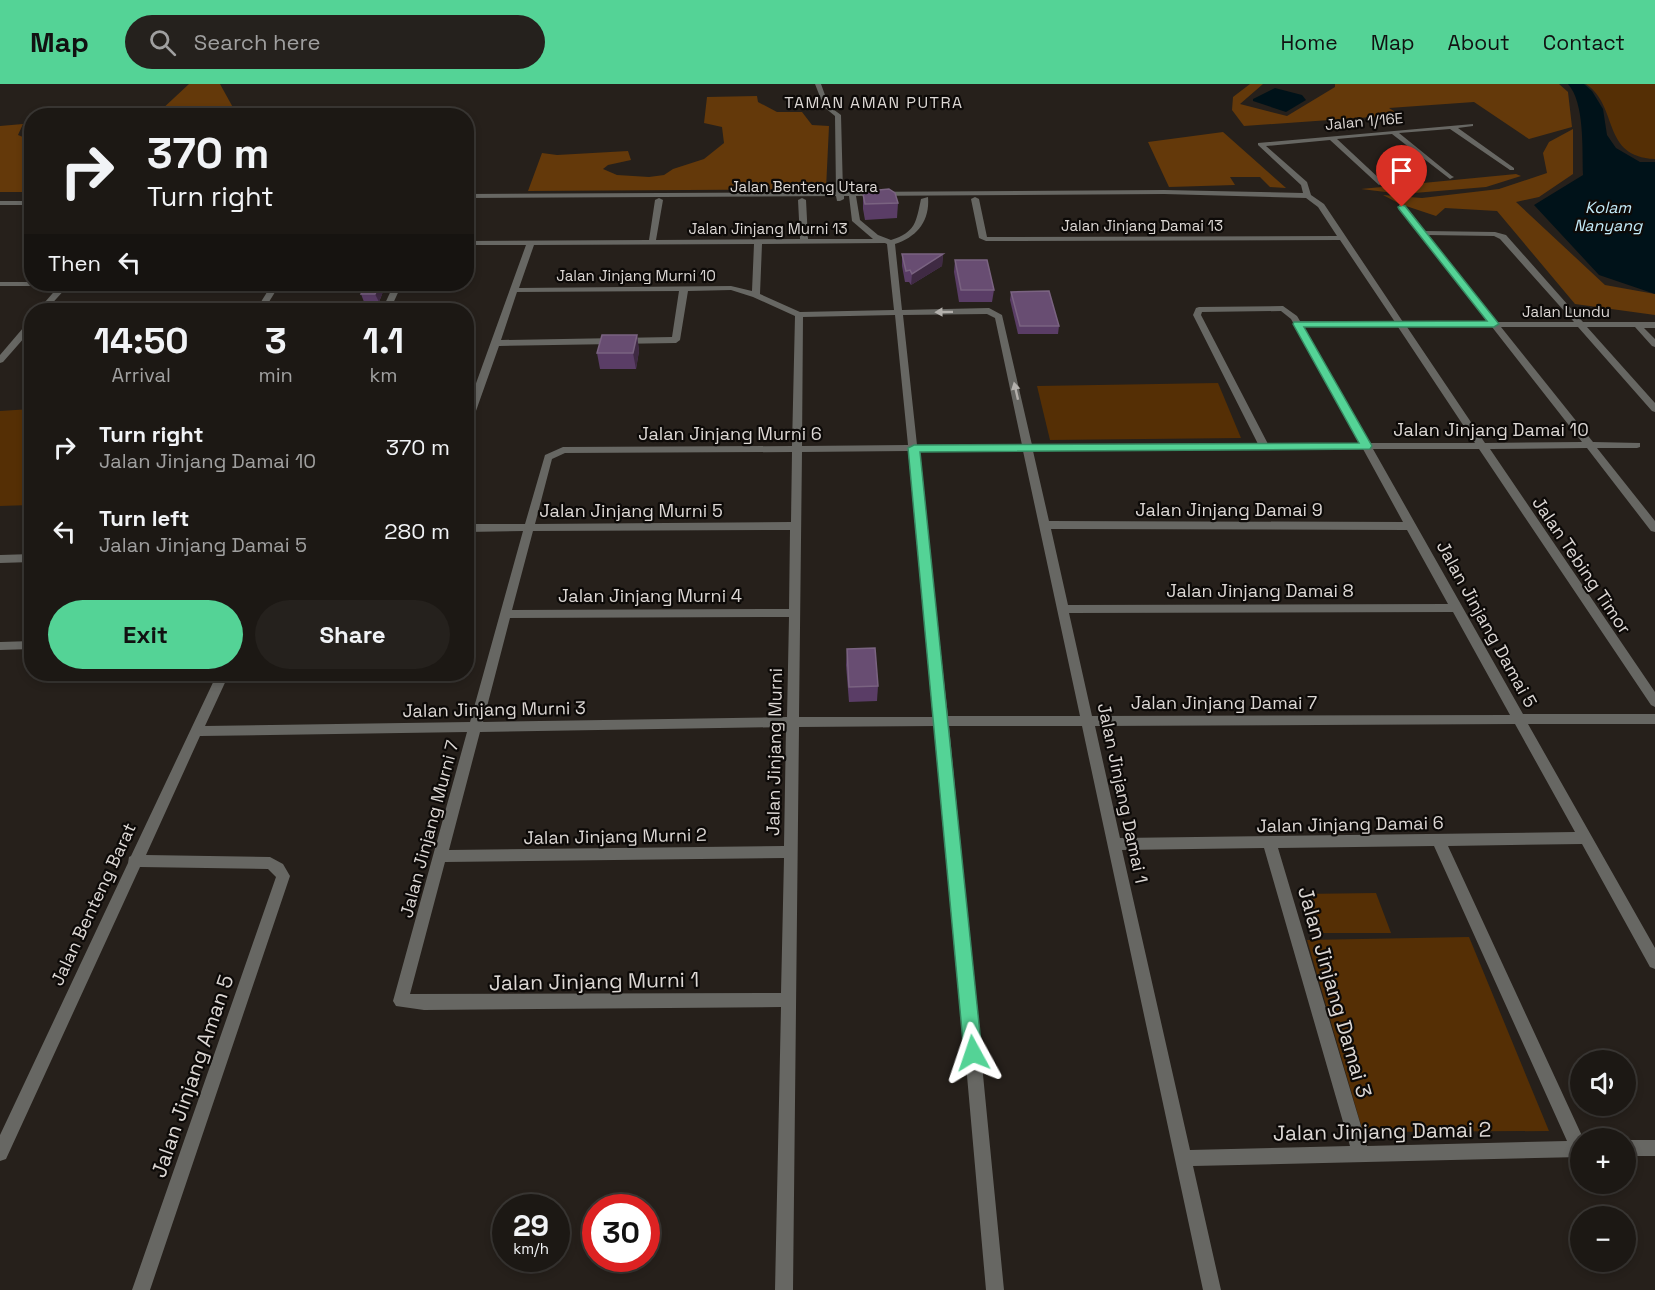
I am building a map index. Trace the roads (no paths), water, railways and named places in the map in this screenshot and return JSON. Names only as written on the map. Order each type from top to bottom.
[{"type":"street","points":[[818,84],[826,108],[838,115],[839,197]]},
{"type":"street","name":"Jalan 1/16E","points":[[1260,144],[1472,125]]},
{"type":"street","points":[[1452,127],[1512,169]]},
{"type":"street","points":[[1393,132],[1450,177]]},
{"type":"street","points":[[1332,138],[1379,183]]},
{"type":"street","name":"Jalan Tebing Timor","points":[[1260,144],[1304,184],[1308,196],[1321,206],[1655,702]]},
{"type":"street","name":"Jalan Benteng Utara","points":[[474,196],[802,200],[852,196],[1271,192],[1308,196]]},
{"type":"street","name":"Jalan Benteng Utara","points":[[852,196],[925,199],[1264,198],[1286,194]]},
{"type":"street","points":[[852,196],[856,222],[864,230],[888,242],[913,233],[920,224],[925,199]]},
{"type":"street","name":"Jalan Benteng Utara","points":[[474,201],[519,198],[839,197]]},
{"type":"street","points":[[0,198],[24,198]]},
{"type":"street","name":"Jalan Jinjang Damai 13","points":[[975,199],[983,238],[986,239],[1342,238]]},
{"type":"street","points":[[652,242],[659,200]]},
{"type":"street","points":[[802,200],[804,241]]},
{"type":"street","points":[[0,203],[24,203]]},
{"type":"street","points":[[1402,207],[1655,528]]},
{"type":"street","points":[[1423,233],[1495,234],[1503,237],[1655,409]]},
{"type":"street","points":[[758,242],[756,295],[799,315],[899,313]]},
{"type":"street","points":[[888,242],[899,313],[942,721],[995,1290]]},
{"type":"street","name":"Jalan Jinjang Murni 13","points":[[474,243],[888,242]]},
{"type":"street","points":[[474,402],[531,243]]},
{"type":"street","points":[[0,284],[24,284]]},
{"type":"street","points":[[495,343],[676,340],[684,288]]},
{"type":"street","name":"Jalan Jinjang Murni 10","points":[[514,290],[731,288],[756,295]]},
{"type":"street","points":[[48,303],[60,291]]},
{"type":"street","name":"Jalan Jinjang Damai 5","points":[[1265,447],[1197,315],[1198,310],[1283,308],[1298,324],[1655,962]]},
{"type":"street","name":"Jalan Jinjang Damai 1","points":[[899,313],[989,311],[999,317],[1047,525],[1212,1290]]},
{"type":"street","name":"Jalan Jinjang Murni","points":[[784,1290],[799,315]]},
{"type":"street","name":"Jalan Lundu","points":[[1298,324],[1655,325]]},
{"type":"street","points":[[1637,325],[1655,344]]},
{"type":"street","points":[[0,360],[24,332]]},
{"type":"street","name":"Jalan Jinjang Damai 10","points":[[914,448],[1637,445]]},
{"type":"street","name":"Jalan Jinjang Murni 6","points":[[548,457],[563,450],[914,448]]},
{"type":"street","name":"Jalan Jinjang Murni 7","points":[[401,1001],[548,457]]},
{"type":"street","name":"Jalan Jinjang Damai 9","points":[[1047,525],[1411,526]]},
{"type":"street","name":"Jalan Jinjang Murni 5","points":[[474,528],[795,526]]},
{"type":"street","points":[[0,559],[24,558]]},
{"type":"street","name":"Jalan Jinjang Damai 8","points":[[1064,609],[1456,608]]},
{"type":"street","name":"Jalan Jinjang Murni 4","points":[[506,614],[794,613]]},
{"type":"street","points":[[0,646],[24,645]]},
{"type":"street","name":"Jalan Benteng Barat","points":[[0,1153],[196,731],[215,681]]},
{"type":"street","name":"Jalan Jinjang Damai 7","points":[[792,722],[1655,719]]},
{"type":"street","name":"Jalan Jinjang Murni 3","points":[[196,731],[792,722]]},
{"type":"street","name":"Jalan Jinjang Damai 6","points":[[1115,844],[1586,838]]},
{"type":"street","points":[[1439,841],[1570,1128]]},
{"type":"street","name":"Jalan Jinjang Damai 3","points":[[1269,842],[1360,1154]]},
{"type":"street","name":"Jalan Jinjang Murni 2","points":[[440,856],[790,852]]},
{"type":"street","name":"Jalan Jinjang Aman 5","points":[[134,861],[270,863],[278,868],[283,876],[141,1290]]},
{"type":"street","name":"Jalan Jinjang Murni 1","points":[[401,1001],[424,1003],[788,1000]]},
{"type":"street","points":[[1636,1149],[1655,1148]]},
{"type":"street","name":"Jalan Jinjang Damai 2","points":[[1183,1158],[1570,1149]]},
{"type":"water","name":"Kolam Nanyang","points":[[1568,84],[1584,84],[1592,91],[1603,109],[1607,135],[1616,148],[1640,162],[1655,162],[1655,294],[1599,275],[1534,205],[1583,175],[1580,115]]},
{"type":"water","points":[[1275,88],[1302,95],[1306,100],[1286,112],[1253,101]]},
{"type":"district","name":"TAMAN AMAN PUTRA","points":[[874,102]]}]
